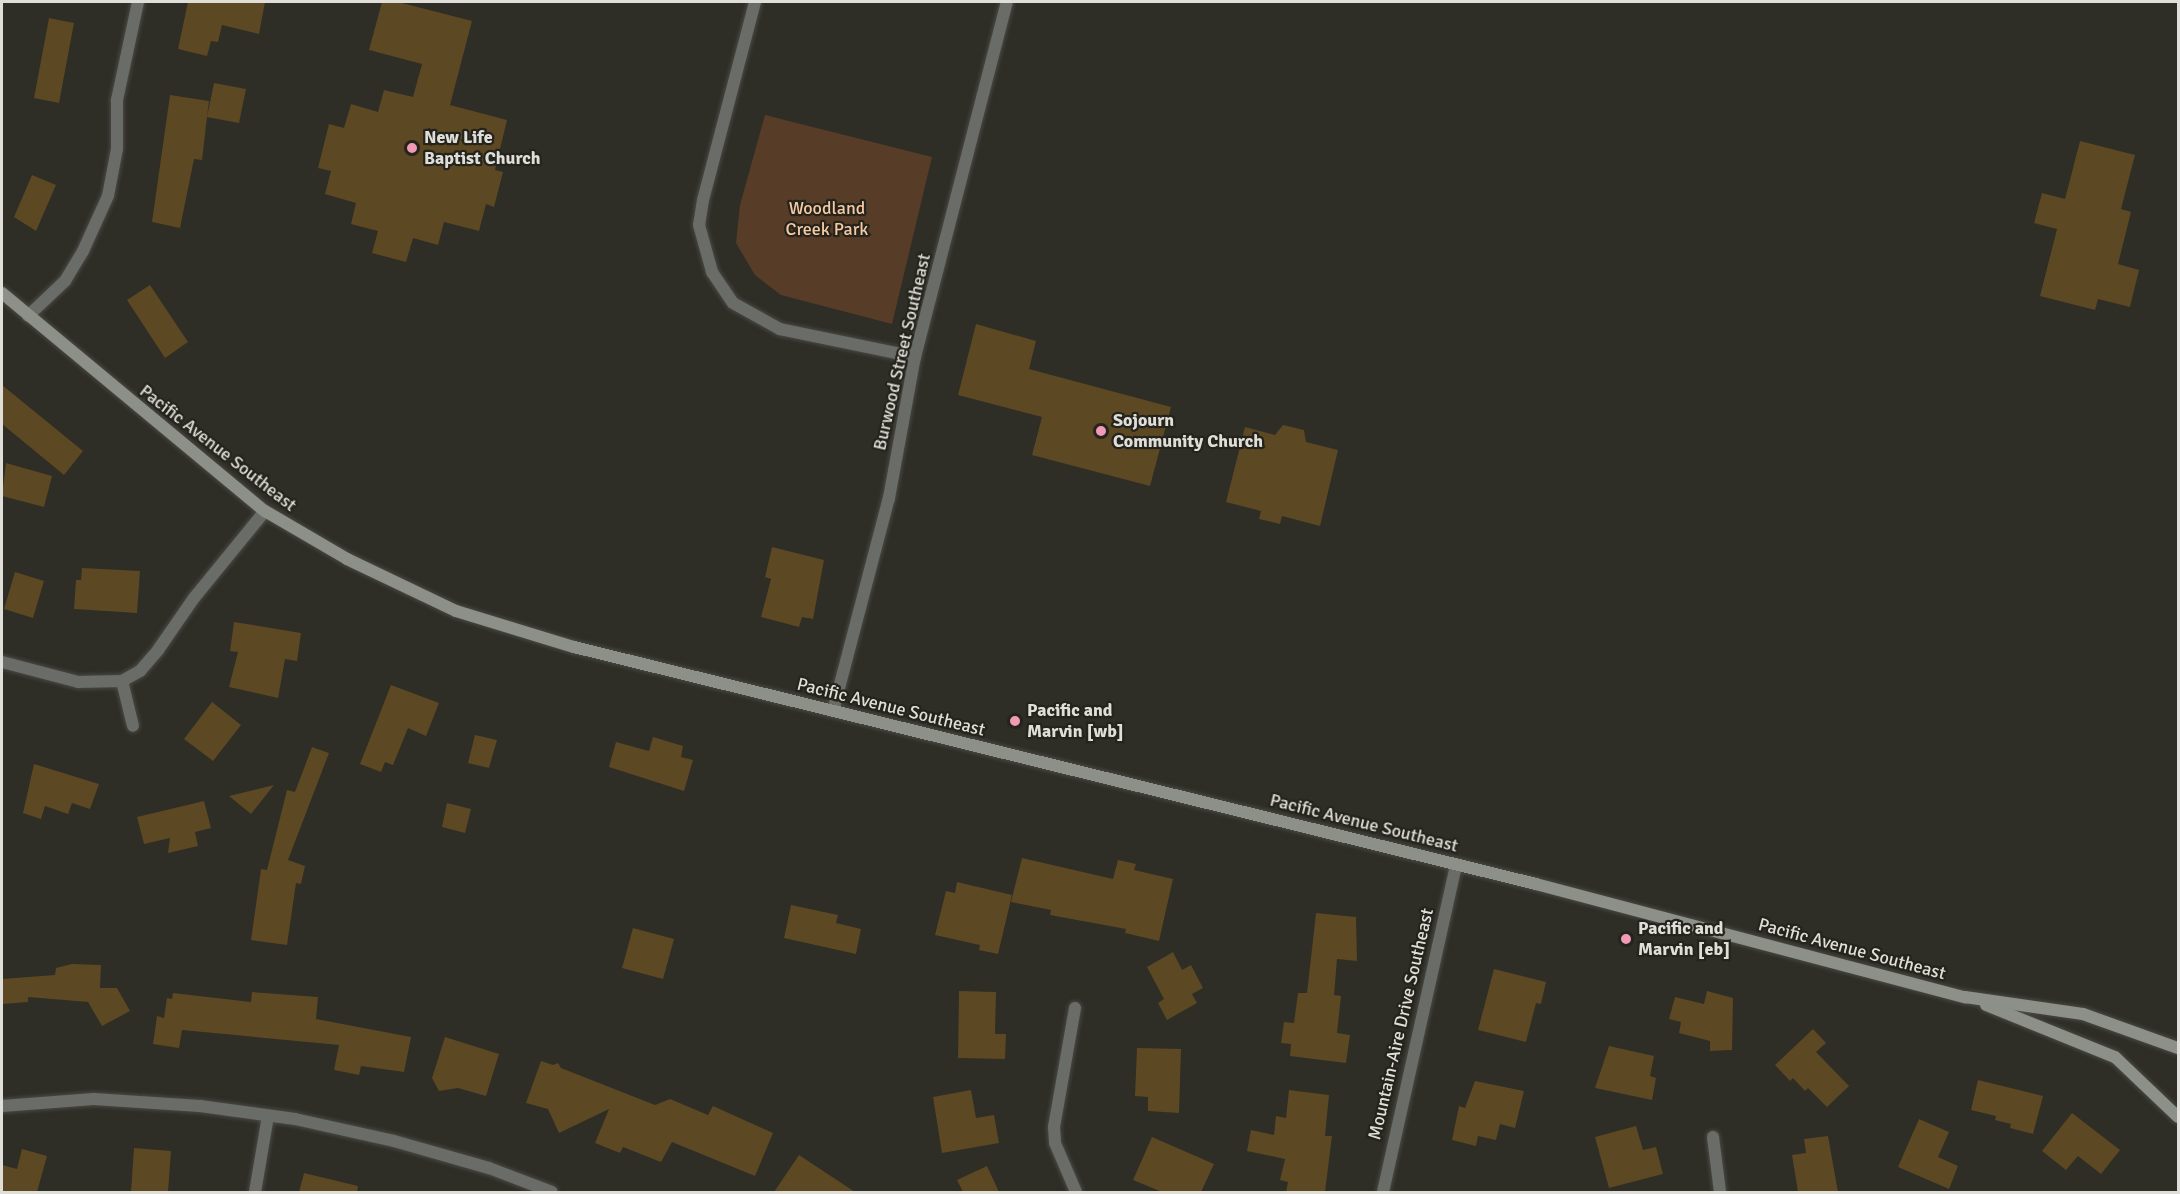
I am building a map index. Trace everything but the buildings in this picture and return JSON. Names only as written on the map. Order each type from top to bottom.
[{"type":"main road","name":"Pacific Avenue Southeast","points":[[2,293],[265,511],[347,559],[456,611],[574,647],[1456,865],[1965,997],[2083,1014],[2178,1048]]},
{"type":"main road","name":"Pacific Avenue Southeast","points":[[1965,997],[2115,1056],[2178,1117]]},
{"type":"street","points":[[28,316],[64,281],[83,251],[108,196],[117,149],[117,100],[138,2]]},
{"type":"street","points":[[755,2],[703,200],[699,225],[712,272],[733,303],[780,328],[915,357]]},
{"type":"street","name":"Burwood Street Southeast","points":[[833,711],[889,498],[915,357],[1007,2]]},
{"type":"street","points":[[2,662],[78,681],[122,681],[140,671],[158,650],[194,598],[265,511]]},
{"type":"street","points":[[122,681],[133,726]]},
{"type":"street","name":"Mountain-Aire Drive Southeast","points":[[1383,1192],[1456,865]]},
{"type":"street","points":[[1075,1008],[1054,1127],[1055,1143],[1076,1192]]},
{"type":"street","points":[[2,1106],[94,1099],[268,1116],[394,1141],[489,1168],[552,1192]]},
{"type":"street","points":[[255,1192],[268,1116]]},
{"type":"street","points":[[1713,1137],[1720,1192]]},
{"type":"green space","name":"Woodland Creek Park","points":[[765,115],[932,157],[892,324],[781,295],[755,275],[736,243],[740,205]]},
{"type":"place","name":"New Life Baptist Church","points":[[412,148]]},
{"type":"place","name":"Sojourn Community Church","points":[[1101,431]]},
{"type":"place","name":"Pacific and Marvin [wb]","points":[[1015,721]]},
{"type":"place","name":"Pacific and Marvin [eb]","points":[[1626,939]]}]
